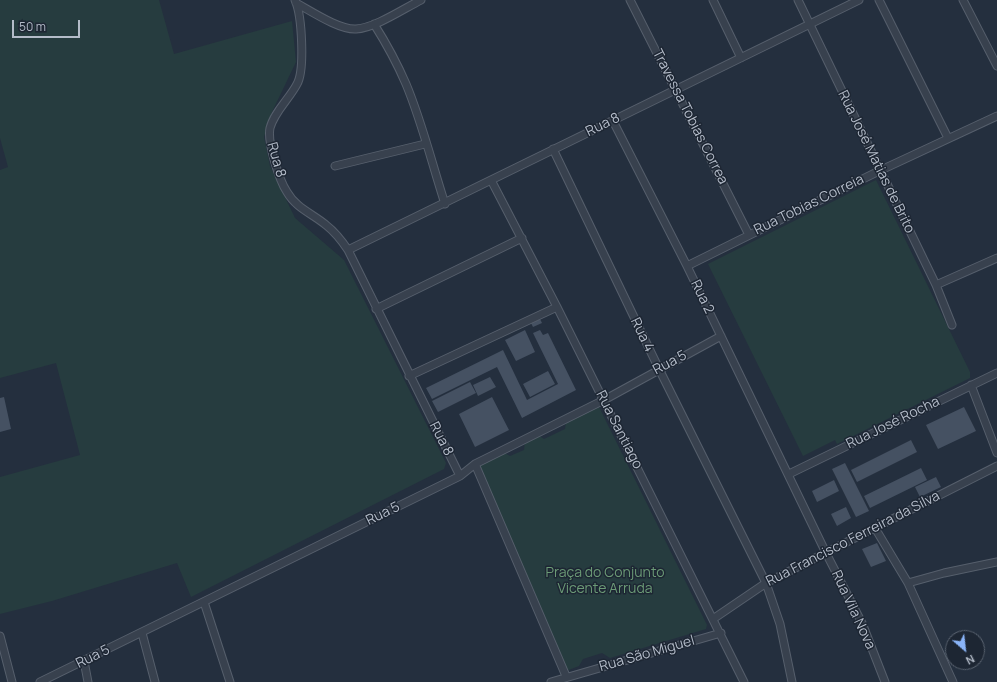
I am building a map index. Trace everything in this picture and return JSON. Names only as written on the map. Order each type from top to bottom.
[{"type":"street","points":[[296,1],[328,20],[347,28],[355,29],[374,24],[421,0]]},
{"type":"street","name":"Travessa Tobias Correa","points":[[630,0],[749,235]]},
{"type":"street","points":[[713,0],[741,58]]},
{"type":"street","name":"Rua José Matias de Brito","points":[[798,0],[879,171],[936,285],[952,325]]},
{"type":"street","name":"Rua 8","points":[[348,250],[445,204],[859,0]]},
{"type":"street","points":[[879,0],[948,138]]},
{"type":"street","points":[[963,0],[997,66]]},
{"type":"street","name":"Rua 8","points":[[296,1],[301,47],[301,74],[290,95],[272,122],[270,138],[280,177],[286,192],[294,201],[326,225],[338,236],[348,250],[409,376],[460,476]]},
{"type":"street","points":[[374,24],[394,58],[406,83],[417,113],[425,144],[445,204]]},
{"type":"street","name":"Rua Tobias Correia","points":[[687,266],[879,171],[997,116]]},
{"type":"street","name":"Rua 2","points":[[612,121],[687,266],[789,474]]},
{"type":"street","points":[[336,166],[425,144]]},
{"type":"street","name":"Rua 4","points":[[553,150],[659,369],[766,583],[780,624],[792,682]]},
{"type":"street","name":"Rua Santiago","points":[[491,180],[604,400],[744,682]]},
{"type":"street","points":[[376,309],[522,238]]},
{"type":"street","points":[[936,285],[997,258]]},
{"type":"street","points":[[409,376],[557,307]]},
{"type":"street","name":"Rua 5","points":[[40,682],[460,476],[475,464],[604,400],[721,336]]},
{"type":"street","name":"Rua José Rocha","points":[[789,474],[997,373]]},
{"type":"street","points":[[971,385],[997,453]]},
{"type":"street","points":[[475,464],[566,676]]},
{"type":"street","name":"Rua Francisco Ferreira da Silva","points":[[713,619],[766,583],[997,466]]},
{"type":"street","name":"Rua Vila Nova","points":[[789,474],[826,553],[862,623],[885,682]]},
{"type":"street","points":[[875,528],[908,583],[953,682]]},
{"type":"street","points":[[908,583],[944,573],[997,562]]},
{"type":"street","points":[[204,602],[230,682]]},
{"type":"street","points":[[142,633],[155,682]]},
{"type":"street","name":"Rua São Miguel","points":[[551,682],[566,676],[721,633]]},
{"type":"street","points":[[0,636],[12,682]]},
{"type":"street","points":[[84,661],[88,682]]},
{"type":"green space","points":[[0,0],[159,0],[174,54],[292,21],[296,62],[272,112],[264,137],[270,166],[295,218],[344,260],[446,463],[444,469],[191,597],[177,563],[52,601],[0,614],[0,477],[80,455],[56,363],[0,378],[0,170],[8,167],[0,138]]},
{"type":"green space","points":[[876,180],[970,372],[970,378],[837,444],[835,440],[803,456],[708,264]]},
{"type":"green space","name":"Praça do Conjunto Vicente Arruda","points":[[596,406],[599,407],[707,625],[706,629],[610,658],[602,653],[583,659],[579,666],[566,671],[563,669],[480,467],[480,463],[503,452],[510,456],[524,450],[525,441],[538,435],[544,439],[565,429],[566,421]]},
{"type":"building","points":[[540,319],[542,323],[533,327],[531,323]]},
{"type":"building","points":[[525,330],[535,352],[516,361],[505,340]]},
{"type":"building","points":[[540,330],[543,335],[548,333],[576,390],[522,418],[497,367],[432,399],[426,388],[503,350],[527,400],[558,384],[533,333]]},
{"type":"building","points":[[548,371],[555,384],[530,397],[523,384]]},
{"type":"building","points":[[490,377],[496,387],[478,396],[473,385]]},
{"type":"building","points":[[470,382],[476,393],[438,412],[432,401]]},
{"type":"building","points":[[4,397],[11,429],[0,432],[0,398]]},
{"type":"building","points":[[492,397],[509,430],[475,447],[459,414]]},
{"type":"building","points":[[964,407],[976,431],[938,449],[926,425]]},
{"type":"building","points":[[911,440],[917,452],[857,482],[851,470]]},
{"type":"building","points":[[845,463],[869,511],[856,517],[832,469]]},
{"type":"building","points":[[921,468],[927,480],[870,508],[864,496]]},
{"type":"building","points":[[936,477],[941,487],[920,497],[915,487]]},
{"type":"building","points":[[834,480],[839,491],[817,502],[812,491]]},
{"type":"building","points":[[846,507],[851,518],[837,526],[831,514]]},
{"type":"building","points":[[877,543],[886,561],[871,567],[862,549]]}]
